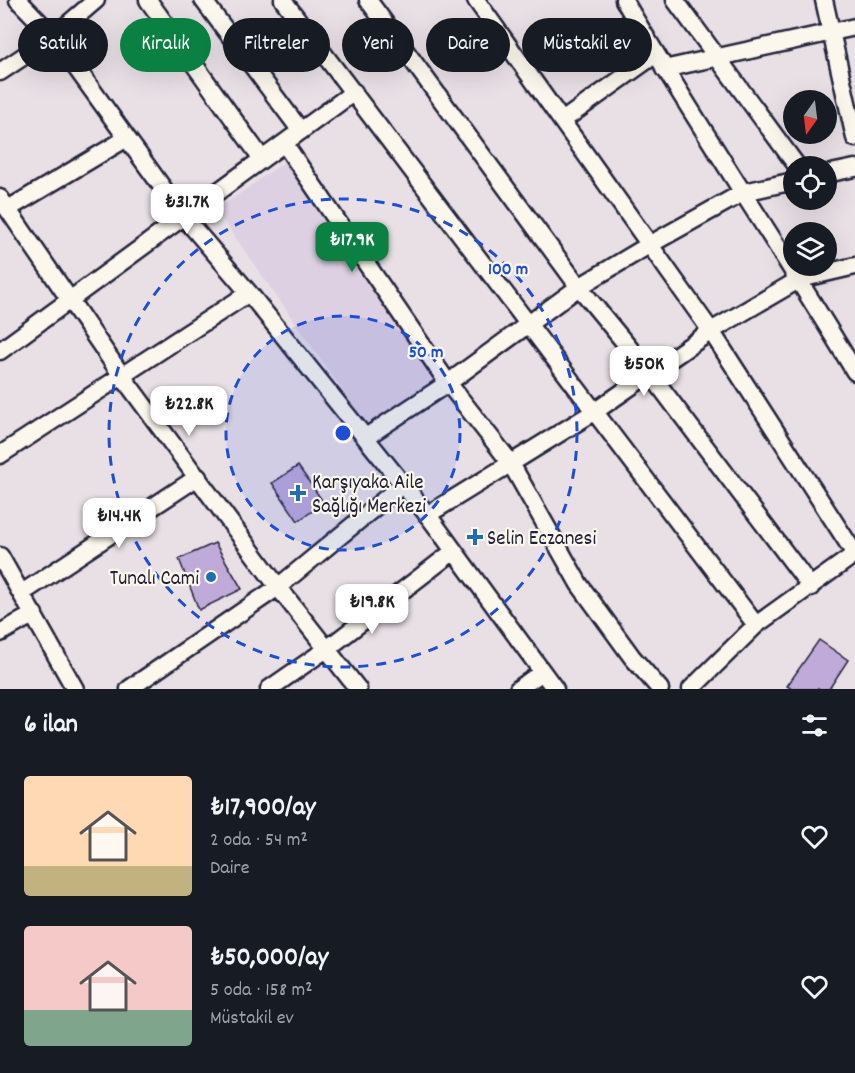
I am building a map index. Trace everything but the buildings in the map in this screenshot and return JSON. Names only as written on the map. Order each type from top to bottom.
[{"type":"street","points":[[18,0],[36,18]]},
{"type":"street","points":[[75,18],[96,0]]},
{"type":"street","points":[[148,0],[262,159]]},
{"type":"street","points":[[203,0],[301,131]]},
{"type":"street","points":[[283,0],[756,625]]},
{"type":"street","points":[[368,0],[579,287],[649,372],[811,587]]},
{"type":"street","points":[[476,0],[711,331],[855,554],[756,625],[690,689]]},
{"type":"street","points":[[624,0],[664,69],[800,279],[855,372]]},
{"type":"street","points":[[675,0],[790,156]]},
{"type":"street","points":[[824,0],[855,138]]},
{"type":"street","points":[[664,69],[855,27]]},
{"type":"street","points":[[562,121],[656,54]]},
{"type":"street","points":[[0,72],[18,60]]},
{"type":"street","points":[[80,72],[183,216],[366,437],[427,515],[555,689]]},
{"type":"street","points":[[0,351],[354,92]]},
{"type":"street","points":[[127,138],[4,203],[122,376],[278,587],[358,689]]},
{"type":"street","points":[[284,143],[448,383],[510,462],[579,584],[632,657],[660,689]]},
{"type":"street","points":[[837,172],[855,168]]},
{"type":"street","points":[[366,437],[448,383],[579,287],[744,192],[783,184]]},
{"type":"street","points":[[427,515],[594,412],[711,331],[800,279],[855,266]]},
{"type":"street","points":[[0,454],[249,293]]},
{"type":"street","points":[[22,593],[198,477]]},
{"type":"street","points":[[129,689],[278,587],[402,485]]},
{"type":"street","points":[[269,689],[328,648],[454,551]]},
{"type":"street","points":[[0,556],[75,689]]},
{"type":"street","points":[[0,633],[34,614]]},
{"type":"street","points":[[518,689],[541,673]]},
{"type":"shaded area","points":[[287,160],[441,379],[369,428],[216,210]]},
{"type":"place","name":"Karşıyaka Aile Sağlığı Merkezi","points":[[298,493]]},
{"type":"place","name":"Selin Eczanesi","points":[[475,537]]},
{"type":"place","name":"Tunalı Cami","points":[[211,577]]}]
